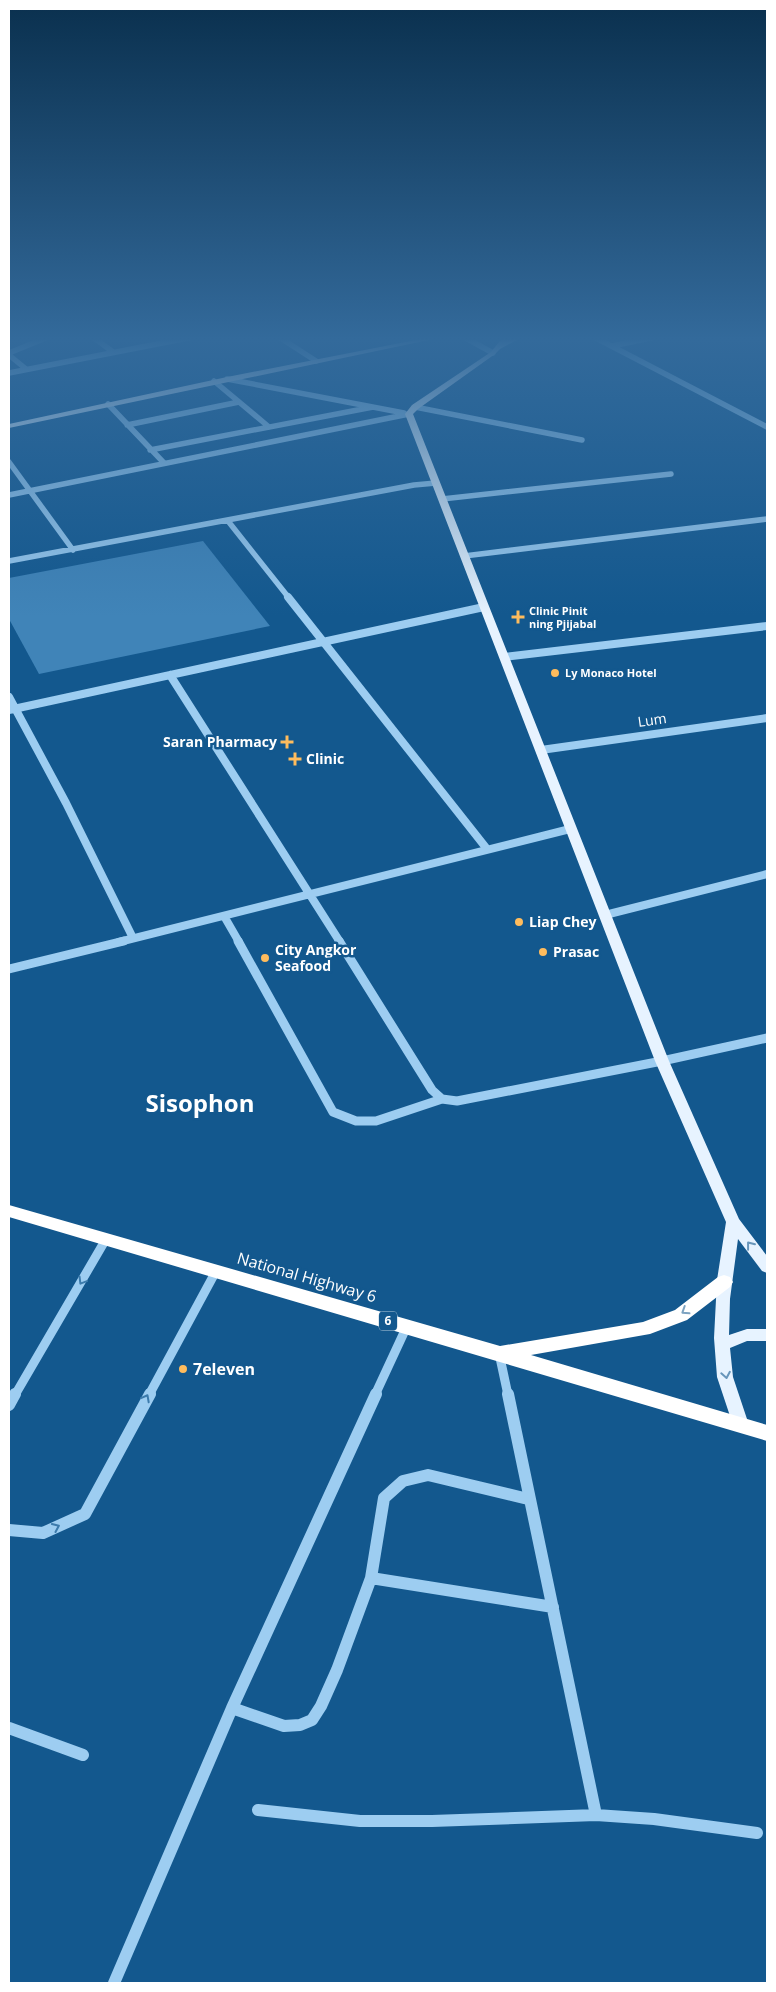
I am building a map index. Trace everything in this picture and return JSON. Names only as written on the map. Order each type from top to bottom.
[{"type":"highway","name":"National Highway 6","points":[[9,1211],[407,1326],[767,1433]]},
{"type":"highway","points":[[499,1353],[644,1329],[681,1315],[724,1282]]},
{"type":"main road","points":[[419,430],[436,483],[464,556],[662,1062],[733,1222],[767,1267]]},
{"type":"main road","points":[[733,1222],[724,1282],[722,1344],[726,1378],[740,1425]]},
{"type":"main road","points":[[722,1344],[747,1335],[767,1336]]},
{"type":"street","points":[[132,430],[164,463]]},
{"type":"street","points":[[150,450],[254,430]]},
{"type":"street","points":[[9,495],[319,430]]},
{"type":"street","points":[[525,430],[582,440]]},
{"type":"street","points":[[9,462],[73,550]]},
{"type":"street","points":[[442,498],[671,474]]},
{"type":"street","points":[[9,562],[414,485],[436,483]]},
{"type":"street","points":[[464,556],[767,519]]},
{"type":"street","points":[[228,521],[487,850]]},
{"type":"street","points":[[11,709],[484,607]]},
{"type":"street","points":[[504,657],[767,626]]},
{"type":"street","points":[[170,675],[312,895],[432,1090],[442,1099]]},
{"type":"street","points":[[9,698],[11,709],[66,803],[133,938]]},
{"type":"street","name":"Lum","points":[[540,750],[767,718]]},
{"type":"street","points":[[9,969],[312,895],[570,829]]},
{"type":"street","points":[[605,915],[767,874]]},
{"type":"street","points":[[224,916],[333,1112],[356,1121],[376,1121],[442,1099],[457,1100],[662,1062],[767,1038]]},
{"type":"street","points":[[9,1405],[106,1239]]},
{"type":"street","points":[[9,1530],[43,1533],[85,1514],[216,1271]]},
{"type":"street","points":[[114,1983],[232,1708],[407,1326]]},
{"type":"street","points":[[499,1353],[528,1499],[553,1607],[596,1815]]},
{"type":"street","points":[[232,1708],[284,1726],[300,1725],[312,1720],[321,1706],[337,1670],[371,1578],[384,1498],[403,1481],[428,1475],[528,1499]]},
{"type":"street","points":[[371,1578],[553,1607]]},
{"type":"street","points":[[9,1728],[83,1755]]},
{"type":"street","points":[[258,1810],[369,1821],[432,1821],[596,1815],[654,1819],[757,1833]]},
{"type":"building","points":[[203,541],[270,626],[39,674],[9,619],[9,578]]},
{"type":"place","name":"Clinic Pinit ning Pjijabal","points":[[518,617]]},
{"type":"place","name":"Ly Monaco Hotel","points":[[555,673]]},
{"type":"place","name":"Saran Pharmacy","points":[[287,742]]},
{"type":"place","name":"Clinic","points":[[295,759]]},
{"type":"place","name":"Liap Chey","points":[[519,922]]},
{"type":"place","name":"Prasac","points":[[543,952]]},
{"type":"place","name":"City Angkor Seafood","points":[[265,958]]},
{"type":"place","name":"7eleven","points":[[183,1369]]},
{"type":"district","name":"Sisophon","points":[[200,1104]]}]
